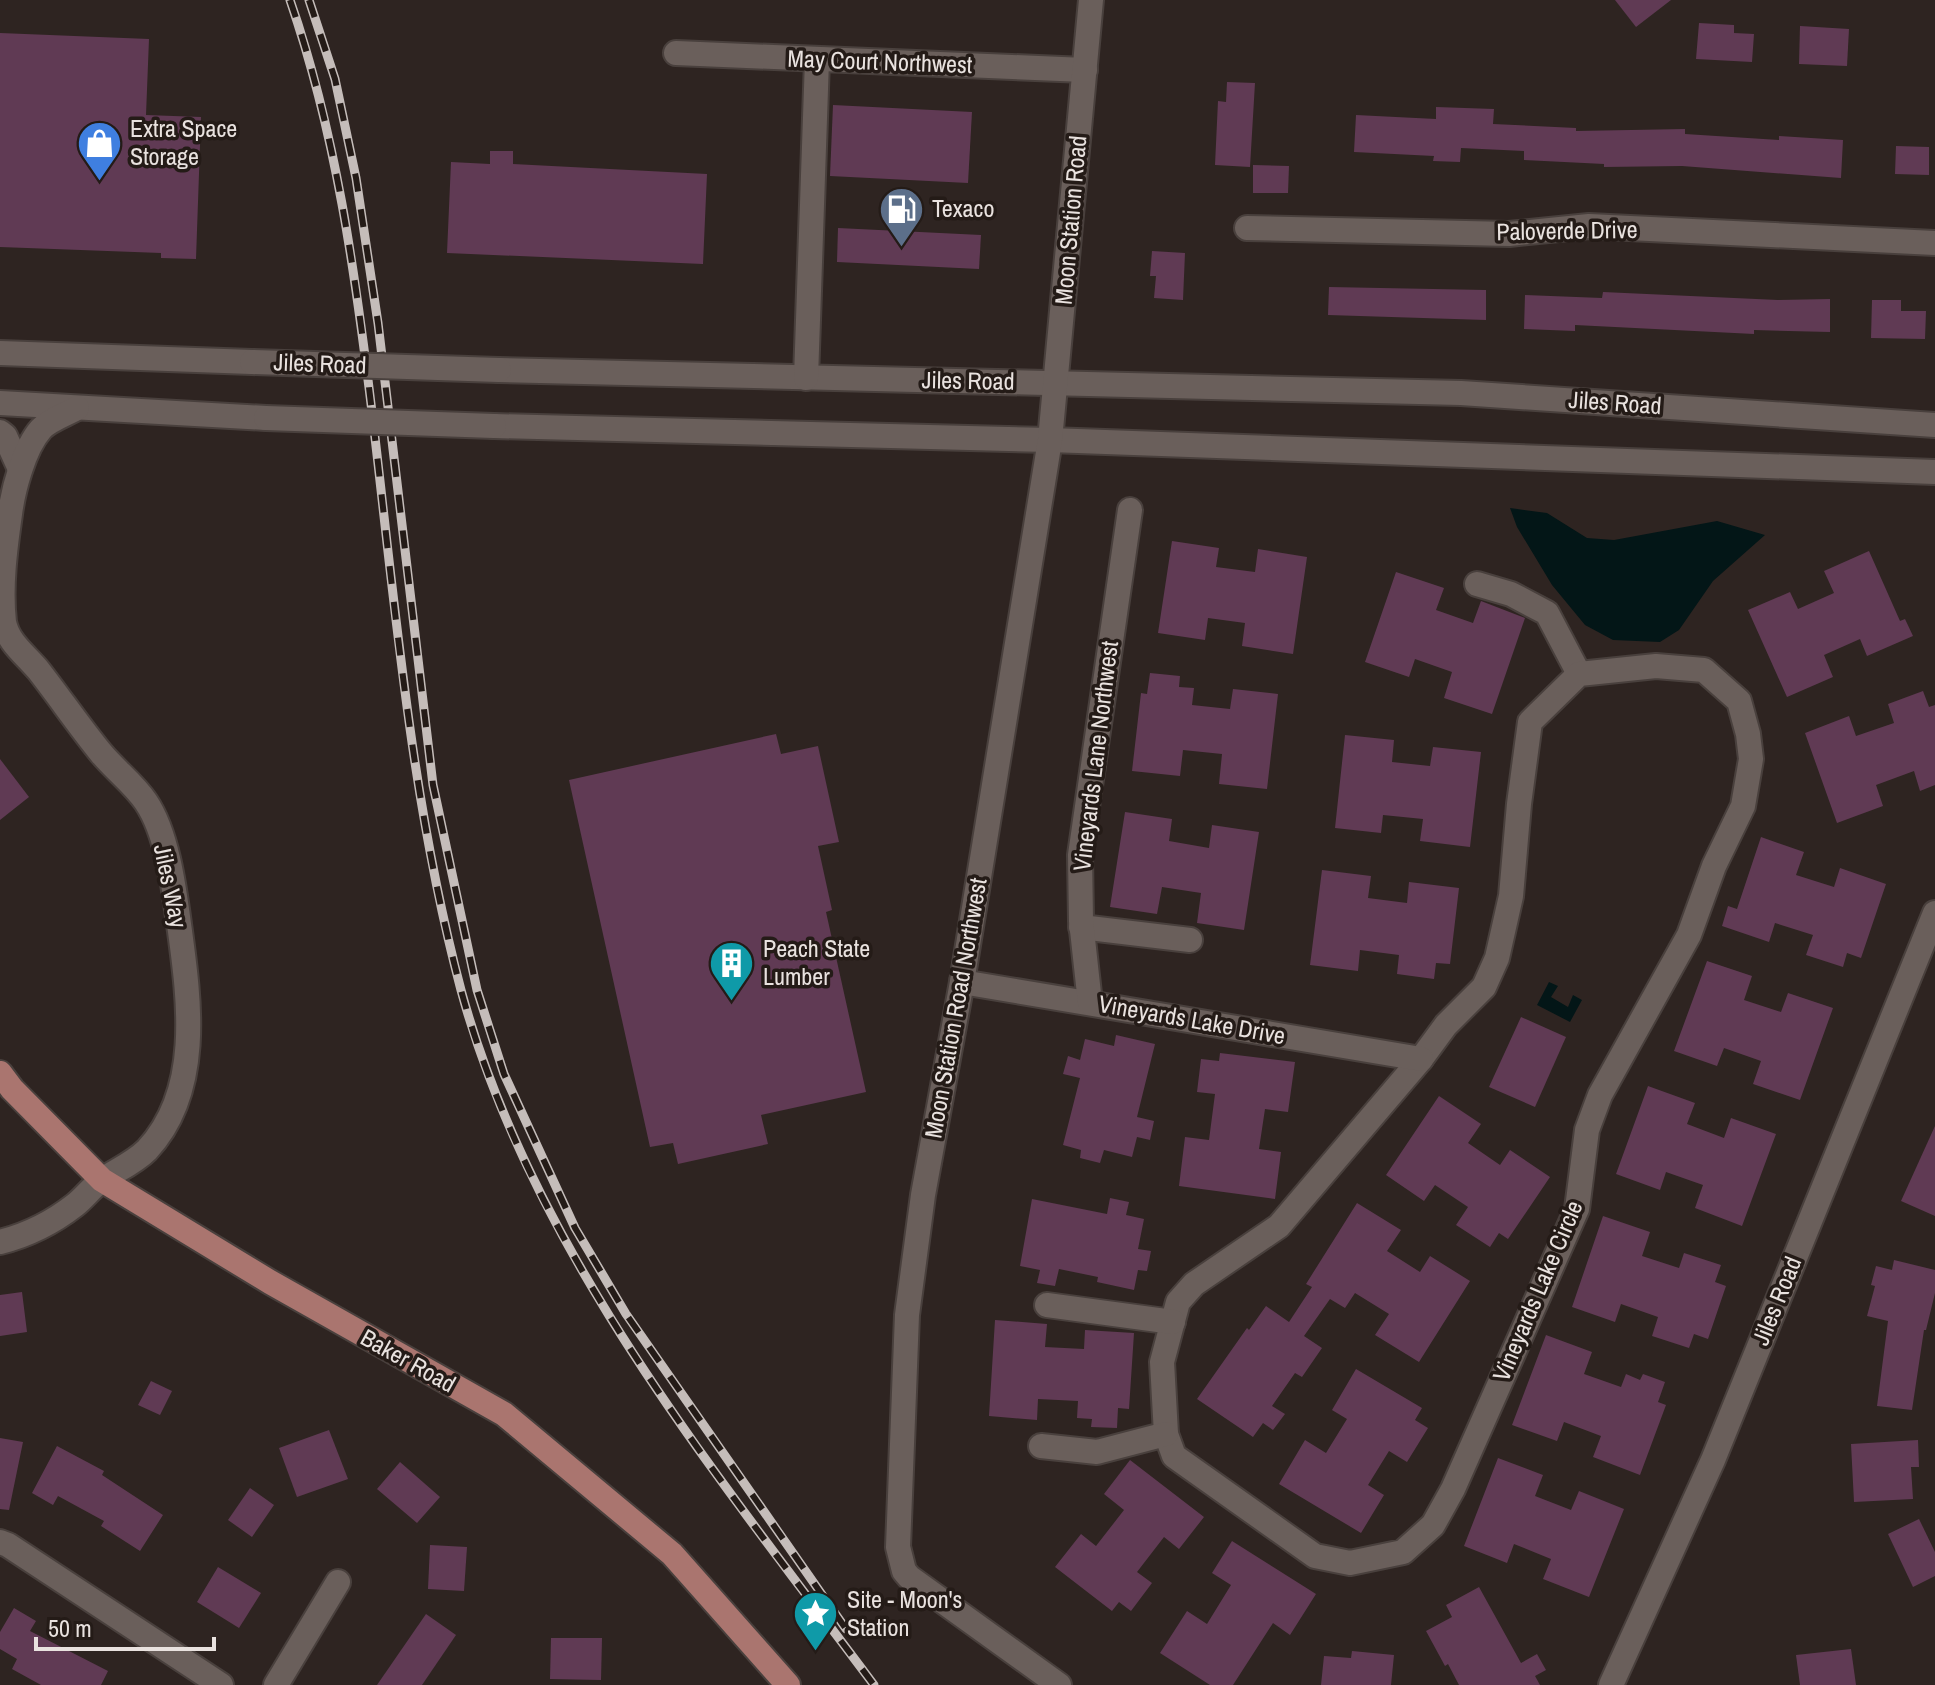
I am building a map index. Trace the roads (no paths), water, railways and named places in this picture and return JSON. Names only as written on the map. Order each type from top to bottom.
[{"type":"main road","name":"Baker Road","points":[[0,1073],[102,1180],[270,1282],[504,1414],[672,1554],[788,1685]]},
{"type":"street","name":"Moon Station Road","points":[[1050,440],[1091,0]]},
{"type":"street","name":"May Court Northwest","points":[[676,53],[1085,70]]},
{"type":"street","points":[[806,378],[817,60]]},
{"type":"street","name":"Paloverde Drive","points":[[1247,228],[1509,234],[1589,226],[1935,243]]},
{"type":"street","name":"Jiles Road","points":[[0,353],[499,370],[1461,393],[1935,425]]},
{"type":"street","points":[[0,403],[266,418],[1050,440],[1935,472]]},
{"type":"street","name":"Jiles Way","points":[[0,1242],[29,1234],[50,1222],[75,1205],[102,1180],[144,1153],[161,1133],[174,1105],[184,1072],[189,1037],[186,974],[166,851],[147,803],[102,755],[36,667],[17,648],[4,622],[2,569],[11,503],[20,469],[41,429],[77,408]]},
{"type":"street","points":[[0,432],[5,436],[20,469]]},
{"type":"street","name":"Moon Station Road Northwest","points":[[1050,440],[962,982],[923,1195],[907,1315],[898,1547],[904,1571],[909,1577],[1059,1685]]},
{"type":"street","name":"Vineyards Lane Northwest","points":[[1090,1003],[1081,927],[1080,855],[1130,510]]},
{"type":"street","points":[[1041,1446],[1097,1452],[1166,1434],[1162,1362],[1178,1302],[1194,1284],[1279,1226],[1421,1059],[1446,1025],[1484,987],[1497,958],[1511,896],[1530,722],[1579,674],[1547,613],[1511,594],[1477,584]]},
{"type":"street","name":"Vineyards Lake Circle","points":[[1166,1434],[1174,1456],[1315,1556],[1350,1563],[1403,1552],[1433,1525],[1440,1513],[1577,1209],[1587,1130],[1600,1095],[1689,935],[1714,866],[1743,806],[1751,759],[1739,701],[1704,670],[1656,666],[1579,674]]},
{"type":"street","name":"Jiles Road","points":[[1611,1685],[1713,1460],[1935,913]]},
{"type":"street","points":[[1081,927],[1190,940]]},
{"type":"street","name":"Vineyards Lake Drive","points":[[962,982],[1421,1059]]},
{"type":"street","points":[[1047,1305],[1173,1322]]},
{"type":"street","points":[[0,1542],[221,1685]]},
{"type":"street","points":[[276,1685],[338,1582]]},
{"type":"railway","points":[[290,0],[320,101],[351,255],[406,702],[429,847],[461,990],[493,1086],[533,1179],[581,1268],[634,1356],[752,1523],[874,1685]]},
{"type":"railway","points":[[309,0],[335,79],[356,178],[378,323],[433,785],[477,990],[504,1074],[575,1228],[626,1314],[846,1629]]},
{"type":"place","name":"Extra Space Storage","points":[[99,182]]},
{"type":"place","name":"Texaco","points":[[901,248]]},
{"type":"place","name":"Peach State Lumber","points":[[732,1002]]},
{"type":"place","name":"Site - Moon's Station","points":[[816,1653]]}]
